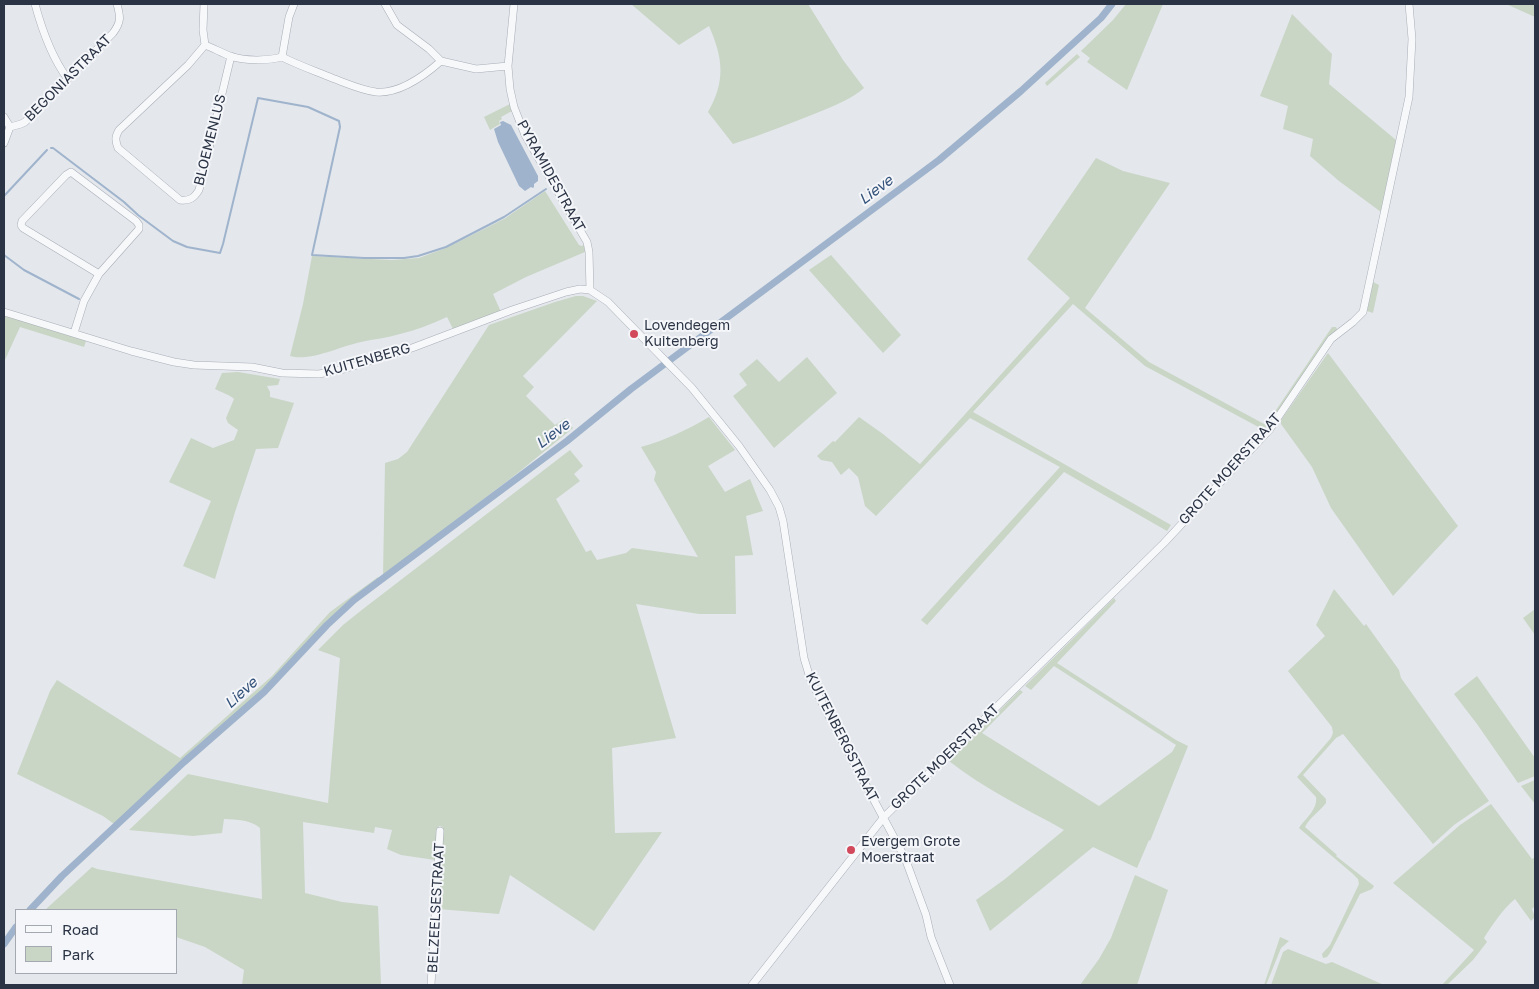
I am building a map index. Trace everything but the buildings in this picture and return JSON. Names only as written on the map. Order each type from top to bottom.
[{"type":"street","points":[[35,4],[43,32],[67,78]]},
{"type":"street","name":"BEGONIASTRAAT","points":[[4,143],[10,127],[22,124],[116,28],[120,18],[117,4]]},
{"type":"street","points":[[204,4],[203,30],[205,45],[231,56],[255,59],[282,57],[295,64],[354,86],[378,92],[394,90],[412,82],[441,61]]},
{"type":"street","points":[[282,57],[289,17],[294,4]]},
{"type":"street","points":[[385,4],[397,25],[441,61],[476,69],[508,66]]},
{"type":"street","name":"PYRAMIDESTRAAT","points":[[514,4],[508,66],[514,107],[525,136],[587,242],[590,290]]},
{"type":"street","name":"GROTE MOERSTRAAT","points":[[752,985],[884,817],[1164,543],[1270,428],[1331,339],[1363,312],[1410,97],[1412,65],[1409,4]]},
{"type":"street","name":"BLOEMENLUS","points":[[205,45],[188,65],[119,130],[115,136],[118,148],[180,200],[187,201],[193,198],[199,190],[231,56]]},
{"type":"street","points":[[4,117],[10,127]]},
{"type":"street","points":[[74,333],[84,301],[100,274],[139,229],[139,225],[71,172],[66,175],[21,225],[100,274]]},
{"type":"street","name":"KUITENBERG","points":[[4,312],[174,362],[252,368],[282,373],[319,374],[344,369],[412,348],[512,310],[566,292],[580,289],[590,290]]},
{"type":"street","name":"KUITENBERGSTRAAT","points":[[590,290],[608,302],[711,410],[761,476],[779,507],[786,538],[804,658],[810,678],[906,858],[926,915],[931,937],[950,985]]},
{"type":"street","name":"BELZEELSESTRAAT","points":[[431,985],[440,831]]},
{"type":"green space","points":[[631,4],[808,4],[843,60],[864,88],[850,98],[829,108],[733,144],[708,112],[714,101],[720,80],[720,59],[709,26],[679,45]]},
{"type":"green space","points":[[1126,4],[1163,4],[1127,90],[1087,62],[1090,58],[1081,51],[1113,20]]},
{"type":"green space","points":[[1506,4],[1535,4],[1535,17]]},
{"type":"green space","points":[[1292,14],[1332,54],[1329,84],[1396,140],[1381,212],[1339,181],[1310,156],[1313,139],[1283,129],[1288,106],[1260,96]]},
{"type":"green space","points":[[1077,54],[1080,57],[1047,86],[1045,83]]},
{"type":"green space","points":[[510,104],[512,111],[501,117],[500,124],[490,130],[484,117]]},
{"type":"green space","points":[[1096,158],[1123,171],[1170,183],[1085,308],[1149,362],[1266,425],[1332,327],[1336,327],[1338,331],[1270,426],[1264,430],[1145,366],[1073,304],[973,412],[1171,525],[1167,531],[1064,472],[927,625],[921,620],[1060,467],[970,418],[876,516],[865,506],[858,477],[849,468],[841,475],[832,462],[821,460],[817,456],[833,441],[835,442],[859,417],[920,464],[1070,298],[1027,259]]},
{"type":"green space","points":[[545,191],[579,245],[584,245],[585,252],[526,277],[493,294],[501,312],[454,331],[447,317],[424,327],[390,337],[353,344],[307,357],[290,356],[303,304],[312,256],[392,260],[419,258],[446,248],[504,219]]},
{"type":"green space","points":[[831,255],[901,335],[883,353],[809,270]]},
{"type":"green space","points":[[1373,282],[1379,285],[1373,313],[1367,311]]},
{"type":"green space","points":[[576,296],[583,296],[597,301],[523,376],[534,387],[526,396],[555,425],[565,418],[573,428],[519,472],[383,576],[385,463],[398,459],[407,452],[489,325]]},
{"type":"green space","points":[[4,315],[86,341],[84,347],[20,327],[4,362]]},
{"type":"green space","points":[[1328,353],[1458,526],[1393,596],[1331,508],[1312,467],[1281,424],[1281,420]]},
{"type":"green space","points":[[807,357],[837,393],[774,448],[733,396],[747,385],[739,374],[757,359],[779,382]]},
{"type":"green space","points":[[238,372],[280,379],[278,385],[267,386],[270,397],[294,403],[278,448],[256,449],[215,579],[183,566],[211,501],[169,482],[191,438],[213,448],[234,440],[238,430],[228,423],[226,418],[234,399],[215,389],[222,373]]},
{"type":"green space","points":[[709,417],[735,450],[708,466],[725,492],[750,479],[763,511],[746,516],[753,555],[735,556],[736,614],[699,614],[636,604],[676,738],[612,748],[615,833],[662,832],[594,931],[510,875],[499,914],[438,909],[443,827],[439,826],[435,860],[401,855],[387,849],[392,830],[375,827],[374,833],[303,822],[305,893],[342,902],[378,906],[381,985],[242,985],[244,970],[205,947],[178,938],[178,909],[46,909],[92,867],[262,899],[260,828],[256,825],[243,820],[224,819],[222,833],[193,836],[129,830],[188,774],[328,803],[340,658],[318,650],[343,625],[363,609],[570,450],[583,466],[574,474],[580,481],[556,499],[586,552],[591,550],[597,560],[626,553],[632,548],[698,557],[654,480],[656,472],[641,447],[693,426]]},
{"type":"green space","points":[[378,577],[380,579],[354,597],[326,623],[279,674],[182,760],[114,824],[103,816],[17,774],[50,691],[57,680],[180,758],[272,676],[330,612]]},
{"type":"green space","points":[[1334,589],[1364,626],[1366,624],[1399,670],[1401,678],[1489,801],[1454,825],[1433,844],[1343,734],[1336,738],[1303,775],[1326,799],[1326,803],[1309,820],[1305,827],[1336,856],[1374,886],[1372,889],[1360,894],[1330,953],[1327,957],[1323,958],[1322,954],[1330,945],[1359,884],[1358,879],[1353,874],[1299,828],[1313,810],[1316,797],[1297,777],[1331,738],[1333,733],[1332,727],[1288,671],[1325,636],[1316,625]]},
{"type":"green space","points":[[1114,598],[1116,601],[1057,663],[1188,746],[1150,841],[1137,868],[1093,847],[990,931],[976,900],[1005,879],[1064,830],[990,789],[949,761],[1020,690],[1023,692],[982,733],[1099,806],[1172,752],[1176,745],[1054,666],[1031,690],[1025,686]]},
{"type":"green space","points":[[1535,609],[1535,635],[1523,618]]},
{"type":"green space","points":[[1477,676],[1535,758],[1535,776],[1518,783],[1454,694]]},
{"type":"green space","points":[[1535,780],[1535,804],[1521,786]]},
{"type":"green space","points":[[1491,804],[1532,859],[1535,857],[1535,906],[1532,909],[1535,917],[1531,921],[1515,899],[1494,922],[1484,938],[1487,942],[1473,960],[1447,985],[1442,985],[1474,950],[1393,883],[1460,825]]},
{"type":"green space","points":[[1135,875],[1168,890],[1137,985],[1080,985],[1099,959],[1111,938]]},
{"type":"green space","points":[[1280,937],[1289,941],[1281,948],[1266,985],[1264,985]]},
{"type":"green space","points":[[1288,949],[1326,964],[1332,962],[1384,985],[1271,985],[1283,952]]},
{"type":"water","points":[[503,121],[511,125],[538,176],[538,181],[534,184],[533,188],[531,187],[525,191],[519,186],[498,142],[494,129],[501,125],[500,122]]},
{"type":"waterway","name":"Lieve","points":[[31,909],[62,876],[184,762],[264,692],[327,625],[354,600],[567,441],[631,389],[939,160],[1021,91],[1101,18],[1112,4]]},
{"type":"waterway","points":[[51,148],[173,241],[187,247],[220,253],[258,98],[308,107],[339,121],[340,127],[312,255],[364,258],[418,256],[446,247],[504,217],[546,189]]},
{"type":"waterway","points":[[4,196],[47,150]]},
{"type":"waterway","points":[[4,255],[24,270],[79,299]]},
{"type":"waterway","name":"Lieve","points":[[4,944],[15,928]]},
{"type":"place","name":"Lovendegem Kuitenberg","points":[[634,334]]},
{"type":"place","name":"Evergem Grote Moerstraat","points":[[851,850]]}]
